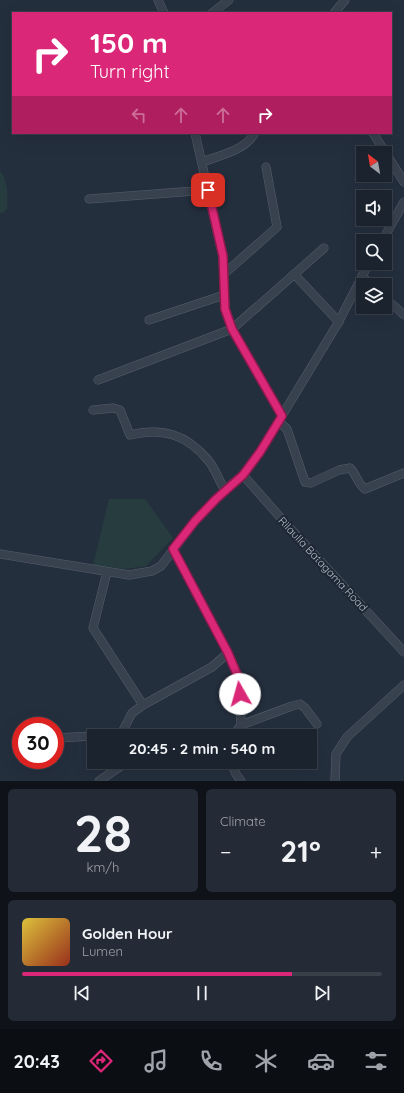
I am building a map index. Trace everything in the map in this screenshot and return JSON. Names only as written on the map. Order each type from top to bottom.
[{"type":"street","points":[[158,0],[164,12]]},
{"type":"street","points":[[213,12],[230,0]]},
{"type":"street","points":[[335,12],[345,0]]},
{"type":"street","points":[[195,134],[223,256],[225,309],[232,329],[286,428],[305,482],[311,483],[339,470],[350,468],[356,474],[361,487],[365,489],[404,473]]},
{"type":"street","points":[[202,162],[235,150],[252,139],[254,134]]},
{"type":"street","points":[[374,134],[404,182]]},
{"type":"street","points":[[224,274],[277,227],[266,166]]},
{"type":"street","points":[[89,199],[208,190]]},
{"type":"street","points":[[386,234],[404,202]]},
{"type":"street","points":[[98,380],[232,329],[324,248]]},
{"type":"street","points":[[0,554],[58,562],[130,575],[152,571],[161,566],[195,521],[225,490],[243,475],[260,452],[339,322],[365,270]]},
{"type":"street","points":[[294,274],[339,322]]},
{"type":"street","points":[[149,320],[224,295]]},
{"type":"street","points":[[392,304],[404,315]]},
{"type":"street","points":[[93,410],[113,408],[120,410],[130,435],[143,431],[172,433],[191,444],[209,461],[225,490]]},
{"type":"street","name":"Rilaulla Batagama Road","points":[[243,475],[286,525],[404,652]]},
{"type":"street","points":[[173,549],[228,653],[239,679],[241,725]]},
{"type":"street","points":[[107,572],[93,628],[143,705]]},
{"type":"street","points":[[124,729],[132,713],[143,705],[212,668],[228,653]]},
{"type":"street","points":[[335,781],[336,754],[347,737],[404,685]]},
{"type":"street","points":[[238,729],[241,725],[300,704],[305,708],[317,724]]},
{"type":"street","points":[[64,738],[87,736]]},
{"type":"street","points":[[99,781],[116,769]]},
{"type":"street","points":[[234,769],[241,781]]},
{"type":"green space","points":[[0,171],[5,179],[7,194],[7,209],[3,213],[0,213]]},
{"type":"green space","points":[[109,499],[145,499],[173,538],[146,566],[125,569],[93,565]]},
{"type":"route","points":[[208,190],[223,256],[225,309],[232,329],[282,416],[260,452],[243,475],[225,490],[195,521],[173,549],[228,653],[239,679],[240,694]]}]
